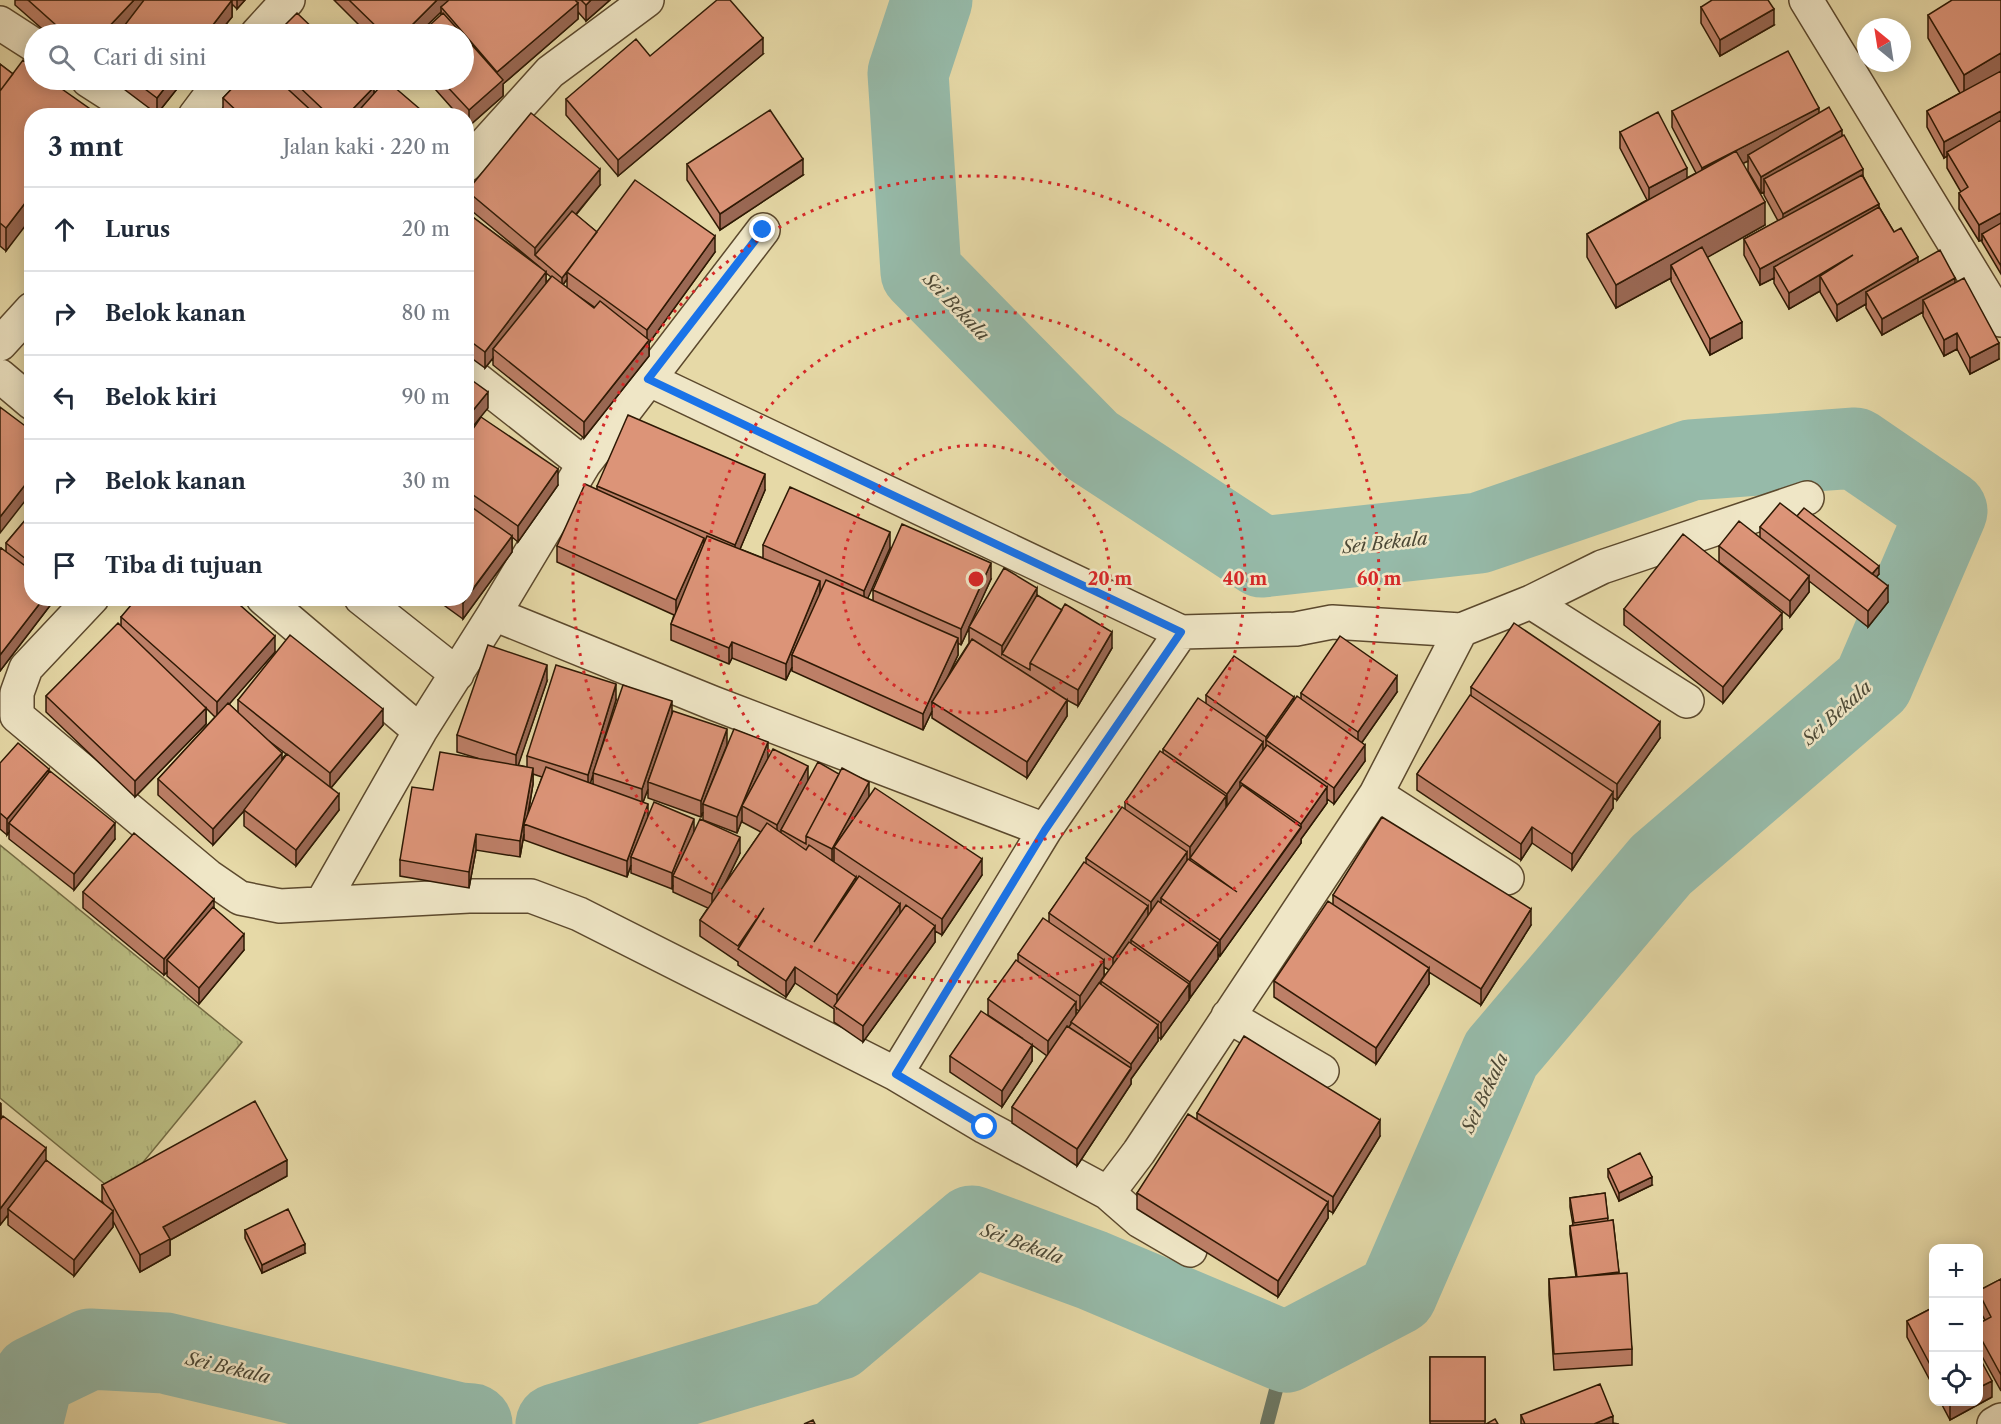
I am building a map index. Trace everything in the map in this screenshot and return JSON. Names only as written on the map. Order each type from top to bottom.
[{"type":"street","points":[[266,24],[288,0]]},
{"type":"street","points":[[474,156],[550,72],[647,0]]},
{"type":"street","points":[[1806,0],[1999,312]]},
{"type":"street","points":[[0,23],[24,39]]},
{"type":"street","points":[[104,90],[132,108]]},
{"type":"street","points":[[201,108],[214,90]]},
{"type":"street","points":[[322,903],[420,731],[494,614],[584,464],[763,230]]},
{"type":"street","points":[[0,376],[24,396]]},
{"type":"street","points":[[474,377],[584,464]]},
{"type":"street","points":[[648,379],[1181,632],[1296,629],[1332,622],[1461,630],[1531,602],[1602,567],[1807,498]]},
{"type":"street","points":[[1531,602],[1687,701]]},
{"type":"street","points":[[84,606],[26,668],[16,693],[18,716],[208,876],[240,898],[280,906],[469,896],[531,897],[579,914],[896,1074],[985,1127],[1108,1193],[1140,1221],[1190,1250]]},
{"type":"street","points":[[272,606],[420,731]]},
{"type":"street","points":[[371,606],[457,674]]},
{"type":"street","points":[[494,614],[713,703],[1045,830]]},
{"type":"street","points":[[1108,1193],[1139,1152],[1376,794],[1461,630]]},
{"type":"street","points":[[896,1074],[1045,830],[1181,632]]},
{"type":"street","points":[[1376,794],[1507,878]]},
{"type":"street","points":[[1228,1016],[1322,1071]]},
{"type":"street","points":[[1994,1424],[2001,1420]]},
{"type":"green space","points":[[0,845],[242,1042],[117,1194],[0,1098]]},
{"type":"building","points":[[28,0],[134,0],[111,24],[55,24]]},
{"type":"building","points":[[144,0],[232,0],[214,24],[126,24]]},
{"type":"building","points":[[349,0],[437,0],[413,24],[374,24]]},
{"type":"building","points":[[449,0],[575,0],[578,3],[497,72],[474,45],[474,24],[456,24],[441,7]]},
{"type":"building","points":[[581,0],[591,0],[586,5]]},
{"type":"building","points":[[717,0],[730,0],[763,38],[618,160],[566,99],[636,39],[650,56]]},
{"type":"building","points":[[1712,0],[1768,0],[1774,9],[1720,40],[1701,7]]},
{"type":"building","points":[[1952,0],[2001,0],[2001,53],[1964,75],[1928,15]]},
{"type":"building","points":[[297,13],[309,24],[286,24]]},
{"type":"building","points":[[443,13],[453,24],[431,24]]},
{"type":"building","points":[[474,47],[503,80],[471,108],[467,108],[450,90],[474,90]]},
{"type":"building","points":[[1788,51],[1819,108],[1702,168],[1672,111]]},
{"type":"building","points":[[23,60],[24,90],[63,90],[89,108],[24,108],[24,204],[6,228],[0,223],[0,91]]},
{"type":"building","points":[[0,64],[13,74],[0,91]]},
{"type":"building","points":[[2001,71],[2001,111],[1944,142],[1927,111]]},
{"type":"building","points":[[146,90],[163,90],[157,98]]},
{"type":"building","points":[[231,90],[289,90],[308,108],[234,108],[223,98]]},
{"type":"building","points":[[303,90],[371,90],[354,108],[322,108]]},
{"type":"building","points":[[377,90],[398,90],[419,108],[361,108]]},
{"type":"building","points":[[1829,107],[1842,130],[1761,177],[1748,155]]},
{"type":"building","points":[[770,110],[803,159],[720,214],[687,164]]},
{"type":"building","points":[[1658,112],[1687,168],[1649,188],[1620,132]]},
{"type":"building","points":[[531,113],[600,169],[535,248],[474,197],[474,182]]},
{"type":"building","points":[[2001,120],[2001,213],[1979,225],[1959,193],[1968,187],[1947,152]]},
{"type":"building","points":[[1844,135],[1863,169],[1783,214],[1764,179]]},
{"type":"building","points":[[1736,151],[1765,202],[1616,285],[1587,234]]},
{"type":"building","points":[[1862,175],[1879,204],[1760,269],[1744,239]]},
{"type":"building","points":[[635,180],[715,236],[647,330],[567,272]]},
{"type":"building","points":[[1879,207],[1894,232],[1901,228],[1918,257],[1837,305],[1820,276],[1853,255],[1789,293],[1774,267]]},
{"type":"building","points":[[572,211],[597,232],[562,278],[535,255]]},
{"type":"building","points":[[474,218],[546,272],[485,352],[474,344]]},
{"type":"building","points":[[2001,223],[2001,266],[1982,234]]},
{"type":"building","points":[[1702,247],[1742,322],[1710,339],[1671,265]]},
{"type":"building","points":[[1940,250],[1955,278],[1882,319],[1866,292]]},
{"type":"building","points":[[552,276],[594,308],[600,301],[649,340],[584,422],[493,349]]},
{"type":"building","points":[[1964,278],[1999,343],[1970,358],[1957,333],[1944,340],[1923,300]]},
{"type":"building","points":[[474,382],[488,392],[474,409]]},
{"type":"building","points":[[0,407],[24,425],[24,486],[0,517]]},
{"type":"building","points":[[628,415],[765,474],[735,545],[597,486]]},
{"type":"building","points":[[481,417],[558,469],[518,526],[474,496],[474,427]]},
{"type":"building","points":[[585,484],[704,538],[676,600],[557,546]]},
{"type":"building","points":[[790,487],[890,532],[864,591],[763,545]]},
{"type":"building","points":[[1780,503],[1888,586],[1868,611],[1760,527]]},
{"type":"building","points":[[1804,508],[1879,566],[1872,574],[1797,516]]},
{"type":"building","points":[[474,509],[512,536],[474,587]]},
{"type":"building","points":[[1739,521],[1809,576],[1790,601],[1719,546]]},
{"type":"building","points":[[24,522],[24,558],[6,543]]},
{"type":"building","points":[[902,524],[991,563],[961,629],[873,590]]},
{"type":"building","points":[[1683,534],[1782,613],[1723,687],[1624,609]]},
{"type":"building","points":[[707,536],[820,581],[786,664],[732,642],[729,648],[671,624]]},
{"type":"building","points":[[1,548],[24,565],[24,606],[38,606],[0,655]]},
{"type":"building","points":[[1004,568],[1037,588],[1002,646],[969,627]]},
{"type":"building","points":[[826,580],[958,638],[923,714],[792,655]]},
{"type":"building","points":[[1037,595],[1062,610],[1030,663],[1030,670],[1002,654]]},
{"type":"building","points":[[1065,604],[1112,632],[1078,690],[1030,663]]},
{"type":"building","points":[[130,606],[241,606],[275,636],[217,702],[121,617]]},
{"type":"building","points":[[118,623],[206,708],[135,781],[46,696]]},
{"type":"building","points":[[1514,623],[1660,722],[1617,784],[1471,687]]},
{"type":"building","points":[[290,635],[383,709],[330,773],[238,700]]},
{"type":"building","points":[[1340,636],[1397,676],[1358,732],[1301,693]]},
{"type":"building","points":[[972,639],[1067,700],[1027,762],[932,702]]},
{"type":"building","points":[[488,645],[547,665],[516,755],[457,735]]},
{"type":"building","points":[[1234,656],[1294,697],[1266,737],[1206,695]]},
{"type":"building","points":[[556,665],[616,684],[588,775],[527,756]]},
{"type":"building","points":[[623,685],[672,701],[642,789],[593,773]]},
{"type":"building","points":[[1470,695],[1613,792],[1572,854],[1532,827],[1521,844],[1417,774]]},
{"type":"building","points":[[1297,696],[1365,745],[1334,788],[1266,740]]},
{"type":"building","points":[[1198,698],[1263,742],[1227,794],[1163,749]]},
{"type":"building","points":[[228,703],[282,753],[213,829],[158,779]]},
{"type":"building","points":[[673,711],[727,729],[701,801],[648,782]]},
{"type":"building","points":[[734,729],[768,742],[737,817],[703,804]]},
{"type":"building","points":[[18,743],[49,769],[7,819],[0,813],[0,763]]},
{"type":"building","points":[[1267,745],[1327,787],[1301,824],[1240,782]]},
{"type":"building","points":[[773,749],[808,766],[777,825],[742,806]]},
{"type":"building","points":[[1160,751],[1226,796],[1190,847],[1125,802]]},
{"type":"building","points":[[440,752],[533,768],[520,841],[476,834],[469,872],[400,860],[412,787],[433,790]]},
{"type":"building","points":[[287,754],[339,794],[296,850],[244,810]]},
{"type":"building","points":[[818,762],[839,774],[806,836],[806,844],[781,830]]},
{"type":"building","points":[[546,767],[648,804],[627,861],[524,824]]},
{"type":"building","points":[[842,768],[869,782],[832,849],[806,836]]},
{"type":"building","points":[[50,771],[115,823],[74,874],[9,823]]},
{"type":"building","points":[[1242,785],[1301,827],[1220,940],[1161,898],[1188,859],[1237,892],[1190,858]]},
{"type":"building","points":[[875,788],[982,859],[942,919],[834,847]]},
{"type":"building","points":[[654,802],[694,819],[672,873],[631,857]]},
{"type":"building","points":[[1122,807],[1187,852],[1151,902],[1086,858]]},
{"type":"building","points":[[1382,817],[1531,909],[1481,989],[1333,895]]},
{"type":"building","points":[[700,819],[740,837],[712,894],[673,876]]},
{"type":"building","points":[[767,823],[806,850],[809,845],[856,877],[814,942],[859,876],[900,904],[837,995],[795,967],[786,981],[738,949],[764,908],[738,946],[700,920]]},
{"type":"building","points":[[134,833],[214,899],[164,959],[83,892]]},
{"type":"building","points":[[1084,862],[1148,906],[1113,958],[1049,913]]},
{"type":"building","points":[[1158,901],[1218,943],[1190,982],[1131,940]]},
{"type":"building","points":[[1328,901],[1429,968],[1376,1048],[1274,981]]},
{"type":"building","points":[[906,905],[935,926],[863,1026],[834,1006]]},
{"type":"building","points":[[213,907],[244,934],[199,988],[167,960]]},
{"type":"building","points":[[1043,918],[1104,960],[1080,996],[1018,954]]},
{"type":"building","points":[[1129,942],[1189,984],[1161,1023],[1101,981]]},
{"type":"building","points":[[1016,960],[1076,1002],[1048,1041],[988,999]]},
{"type":"building","points":[[1099,983],[1158,1025],[1131,1064],[1071,1022]]},
{"type":"building","points":[[981,1011],[1032,1045],[1002,1091],[950,1056]]},
{"type":"building","points":[[1067,1026],[1131,1068],[1077,1149],[1012,1107]]},
{"type":"building","points":[[1244,1036],[1380,1120],[1333,1197],[1197,1113]]},
{"type":"building","points":[[255,1101],[287,1160],[163,1227],[170,1239],[140,1255],[102,1185]]},
{"type":"building","points":[[1188,1114],[1328,1202],[1278,1281],[1137,1193]]},
{"type":"building","points":[[3,1116],[46,1148],[0,1209],[0,1120]]},
{"type":"building","points":[[1640,1153],[1652,1177],[1619,1193],[1608,1169]]},
{"type":"building","points":[[46,1160],[113,1211],[74,1260],[8,1209]]},
{"type":"building","points":[[1605,1193],[1608,1218],[1574,1223],[1570,1198]]},
{"type":"building","points":[[288,1209],[305,1244],[262,1265],[245,1230]]},
{"type":"building","points":[[1613,1220],[1619,1272],[1577,1277],[1570,1226]]},
{"type":"building","points":[[1627,1273],[1632,1349],[1554,1354],[1549,1279]]},
{"type":"building","points":[[2001,1279],[2001,1375],[1983,1342],[1983,1321],[1991,1317],[1983,1301],[1983,1288]]},
{"type":"building","points":[[1929,1310],[1929,1363],[1907,1321]]},
{"type":"building","points":[[1430,1357],[1485,1357],[1485,1421],[1430,1421]]},
{"type":"building","points":[[1983,1364],[1992,1381],[1983,1386]]},
{"type":"building","points":[[1600,1384],[1613,1416],[1594,1424],[1525,1424],[1521,1415]]},
{"type":"building","points":[[1495,1419],[1498,1424],[1486,1424]]},
{"type":"waterway","name":"Sei Bekala","points":[[556,1424],[837,1340],[972,1226],[1092,1270],[1286,1352],[1397,1294],[1501,1054],[1661,865],[1873,683],[1947,511],[1855,448],[1691,460],[1479,533],[1262,557],[1091,445],[921,272],[908,73],[932,0]]},
{"type":"waterway","name":"Sei Bekala","points":[[22,1424],[34,1376],[90,1349],[165,1353],[459,1423],[472,1424]]},
{"type":"waterway","points":[[1267,1424],[1286,1352]]},
{"type":"route","points":[[763,230],[648,379],[1181,632],[1045,830],[896,1074],[985,1127]]}]
